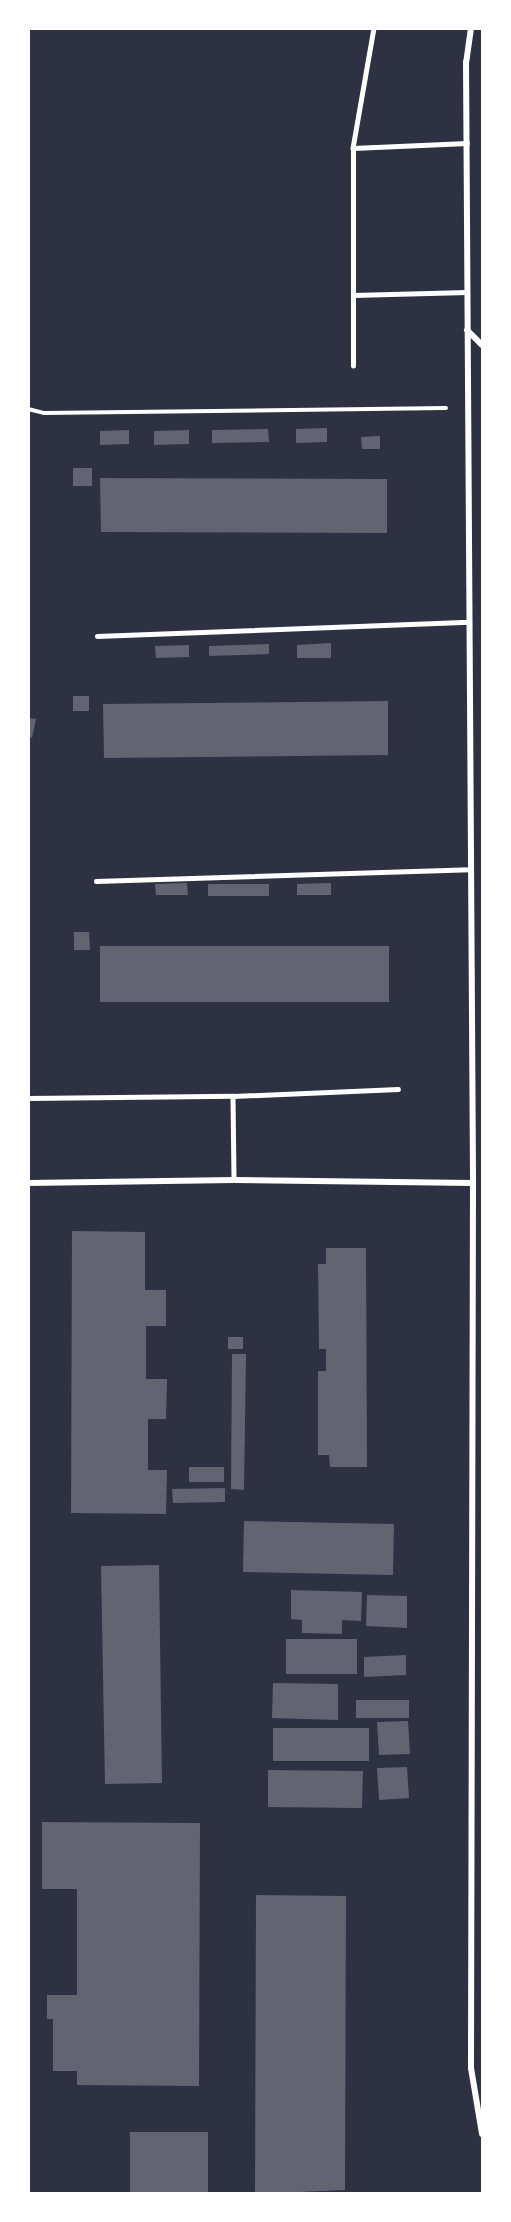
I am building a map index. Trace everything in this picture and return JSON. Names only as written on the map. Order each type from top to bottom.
[{"type":"street","points":[[471,28],[466,62],[473,1183],[471,2068],[483,2134]]},
{"type":"street","points":[[467,330],[483,345]]},
{"type":"street","points":[[28,1183],[234,1180],[473,1183]]},
{"type":"lane","points":[[353,366],[353,148],[374,28]]},
{"type":"lane","points":[[353,148],[467,143]]},
{"type":"lane","points":[[353,295],[467,292]]},
{"type":"lane","points":[[97,636],[469,622]]},
{"type":"lane","points":[[96,881],[470,869]]},
{"type":"lane","points":[[28,1098],[233,1096],[398,1089]]},
{"type":"lane","points":[[233,1096],[234,1180]]},
{"type":"path","points":[[28,409],[45,413],[468,408]]},
{"type":"building","points":[[327,428],[327,442],[296,443],[296,429]]},
{"type":"building","points":[[268,429],[269,442],[212,443],[212,430]]},
{"type":"building","points":[[129,430],[129,444],[100,445],[100,431]]},
{"type":"building","points":[[189,430],[189,444],[154,445],[154,431]]},
{"type":"building","points":[[380,436],[380,449],[362,449],[361,437]]},
{"type":"building","points":[[73,468],[92,468],[92,486],[73,486]]},
{"type":"building","points":[[100,478],[387,479],[387,533],[101,532]]},
{"type":"building","points":[[331,643],[331,658],[297,658],[297,645]]},
{"type":"building","points":[[269,644],[269,654],[209,656],[209,646]]},
{"type":"building","points":[[189,645],[189,657],[156,658],[155,646]]},
{"type":"building","points":[[73,696],[89,696],[89,711],[73,711]]},
{"type":"building","points":[[388,701],[388,755],[104,758],[103,704]]},
{"type":"building","points":[[28,718],[36,719],[32,738],[28,737]]},
{"type":"building","points":[[187,883],[188,895],[156,895],[155,884]]},
{"type":"building","points":[[331,883],[331,895],[297,895],[297,884]]},
{"type":"building","points":[[208,884],[269,884],[269,896],[208,896]]},
{"type":"building","points":[[74,932],[89,932],[90,950],[74,950]]},
{"type":"building","points":[[100,946],[389,946],[389,1002],[100,1002]]},
{"type":"building","points":[[72,1231],[145,1232],[145,1290],[166,1290],[166,1326],[146,1326],[146,1379],[167,1379],[166,1419],[148,1419],[148,1470],[167,1470],[166,1514],[71,1513]]},
{"type":"building","points":[[326,1248],[366,1248],[367,1467],[330,1467],[329,1455],[318,1455],[318,1371],[326,1371],[326,1349],[319,1349],[318,1264],[326,1264]]},
{"type":"building","points":[[228,1337],[243,1337],[243,1349],[228,1349]]},
{"type":"building","points":[[232,1354],[246,1354],[244,1490],[231,1489]]},
{"type":"building","points":[[189,1467],[224,1467],[224,1482],[189,1482]]},
{"type":"building","points":[[225,1488],[225,1502],[173,1503],[172,1489]]},
{"type":"building","points":[[244,1521],[394,1524],[393,1575],[243,1572]]},
{"type":"building","points":[[159,1565],[162,1783],[105,1784],[101,1566]]},
{"type":"building","points":[[291,1590],[362,1592],[361,1621],[342,1620],[342,1634],[302,1633],[302,1620],[291,1619]]},
{"type":"building","points":[[367,1595],[407,1596],[407,1628],[366,1626]]},
{"type":"building","points":[[286,1639],[357,1639],[357,1674],[286,1674]]},
{"type":"building","points":[[406,1655],[406,1675],[364,1677],[364,1657]]},
{"type":"building","points":[[273,1683],[338,1684],[338,1720],[272,1718]]},
{"type":"building","points":[[356,1700],[409,1700],[409,1718],[356,1718]]},
{"type":"building","points":[[408,1721],[410,1754],[379,1755],[377,1722]]},
{"type":"building","points":[[273,1728],[369,1728],[369,1761],[273,1761]]},
{"type":"building","points":[[407,1767],[409,1798],[379,1800],[377,1768]]},
{"type":"building","points":[[268,1770],[363,1771],[362,1808],[268,1807]]},
{"type":"building","points":[[42,1822],[200,1823],[199,2086],[77,2085],[77,2071],[53,2071],[53,2019],[47,2019],[47,1995],[77,1995],[77,1889],[42,1889]]},
{"type":"building","points":[[256,1895],[346,1896],[345,2190],[255,2194]]},
{"type":"building","points":[[130,2132],[208,2132],[208,2194],[130,2194]]}]
